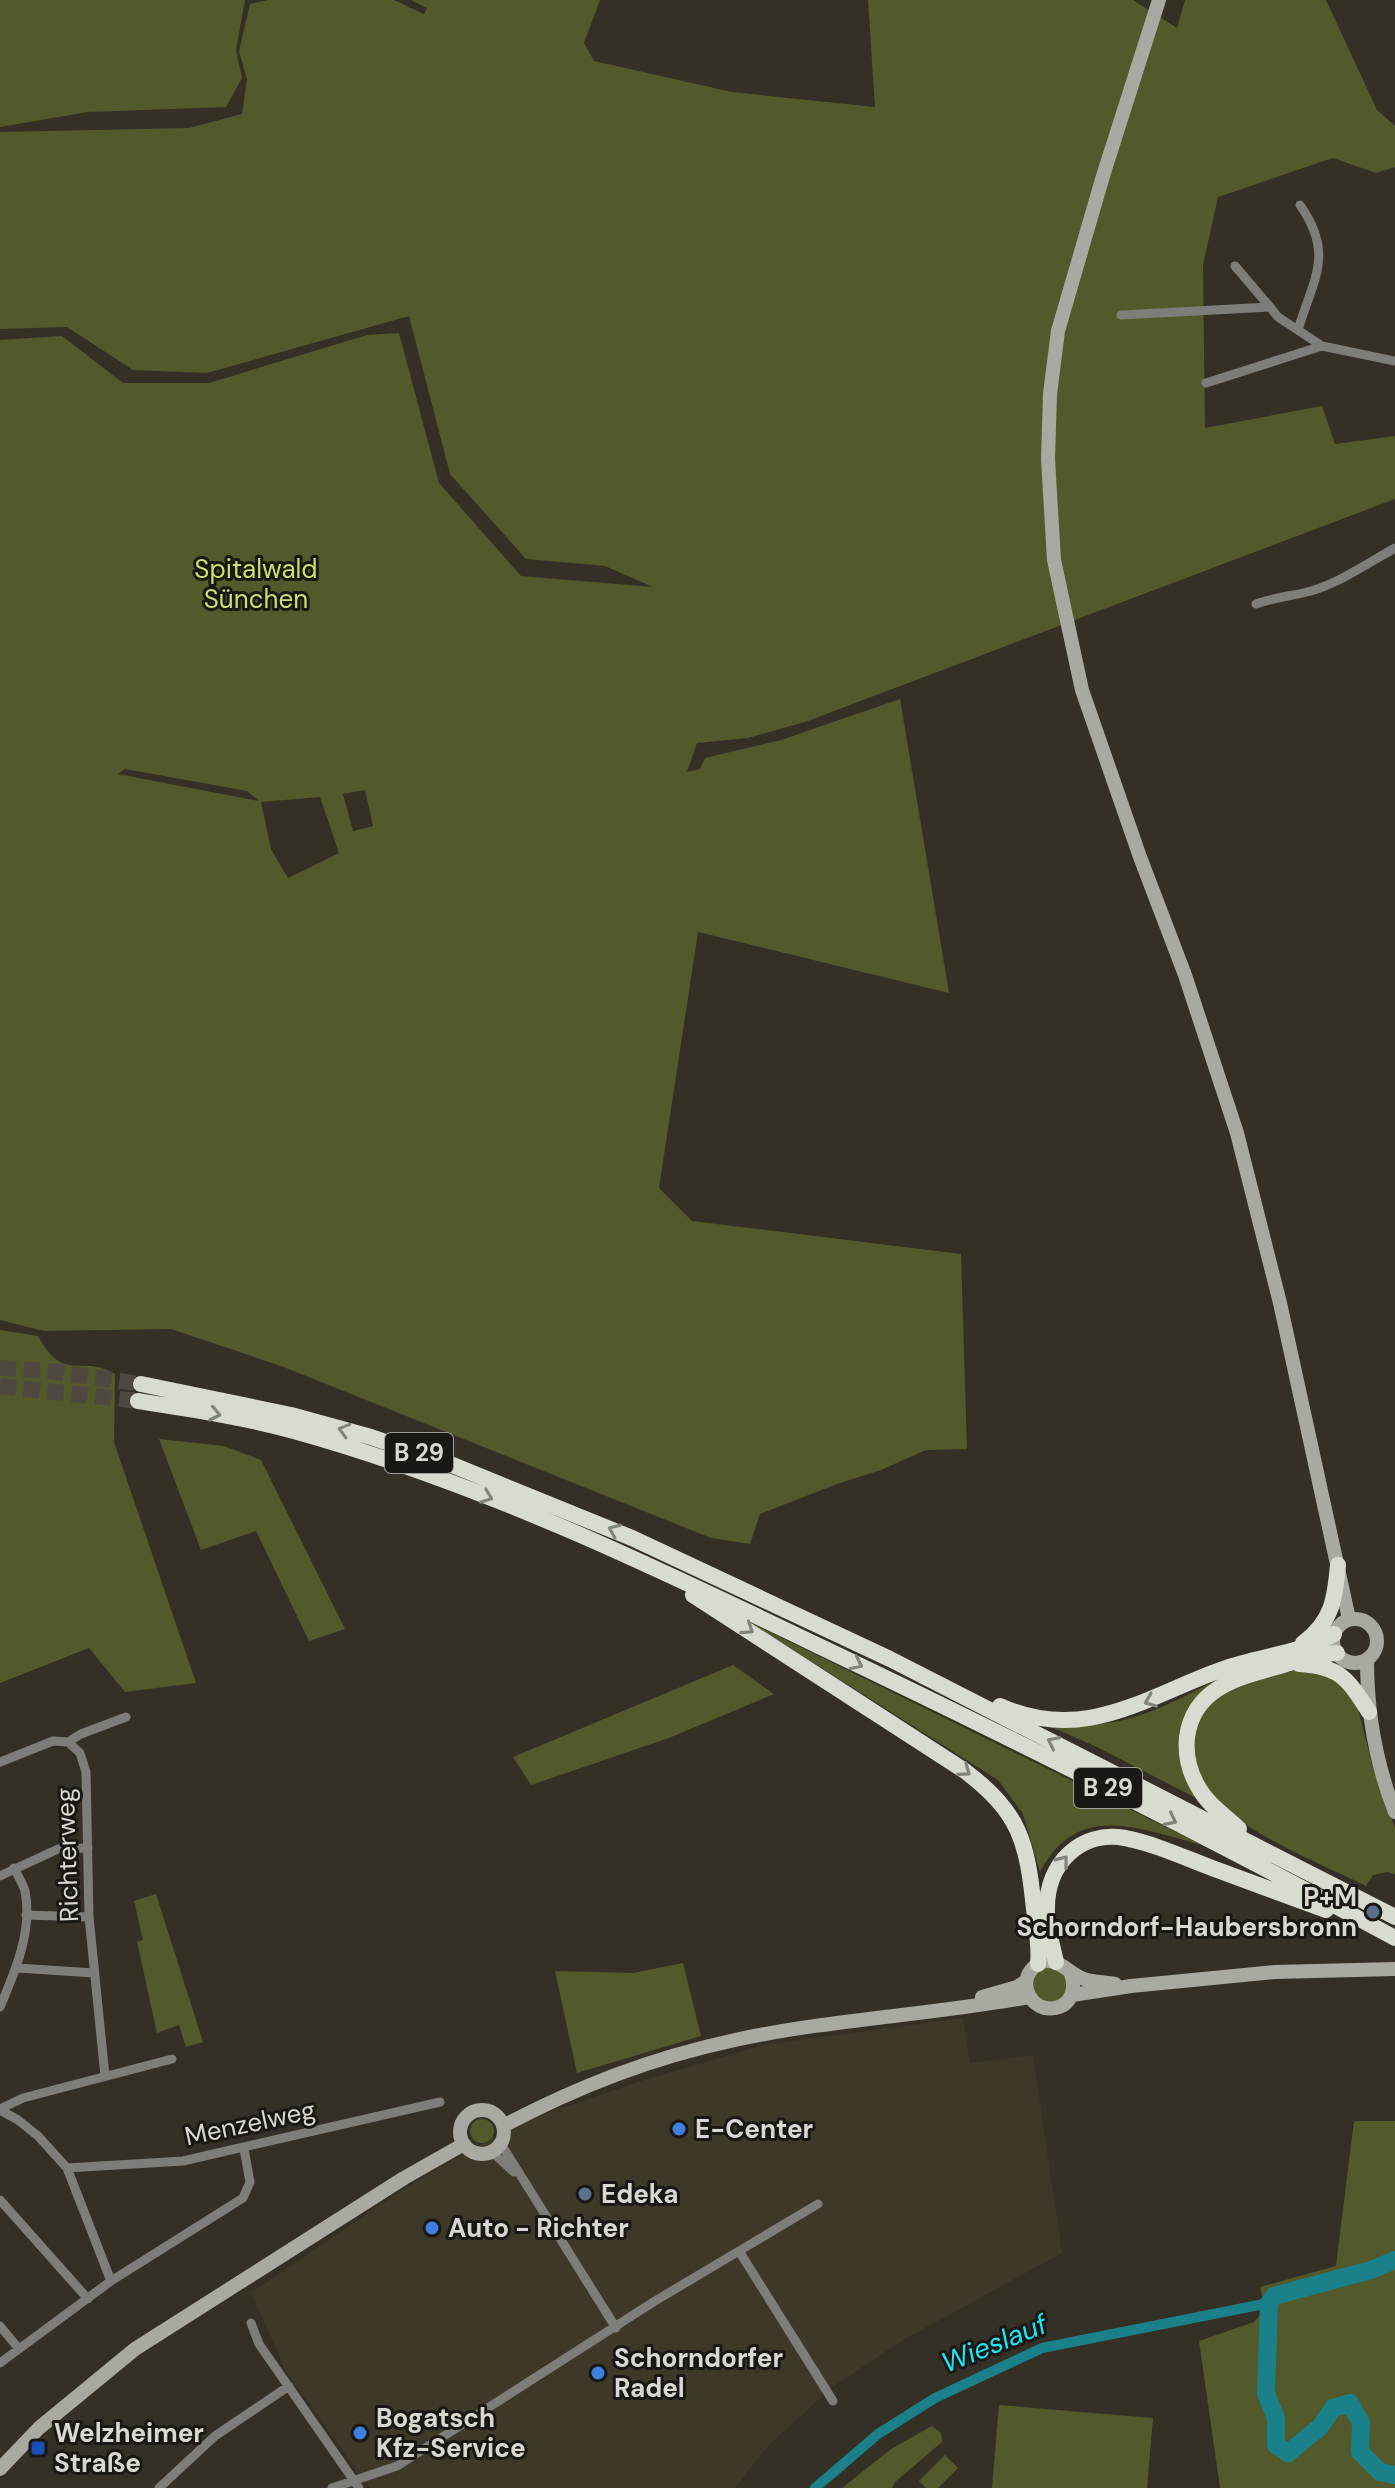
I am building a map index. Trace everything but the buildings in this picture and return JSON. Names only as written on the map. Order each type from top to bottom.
[{"type":"highway","name":"B 29","points":[[1290,1880],[1248,1840],[821,1626],[632,1538],[450,1464],[291,1415],[140,1392],[203,1411],[292,1430],[415,1468],[560,1525],[926,1697],[1290,1880],[1395,1917]]},
{"type":"highway","points":[[1284,1659],[1325,1624],[1335,1601],[1338,1565]]},
{"type":"highway","points":[[661,1570],[676,1585],[965,1771],[1001,1801],[1020,1834],[1026,1852],[1038,1964]]},
{"type":"highway","points":[[1248,1840],[1198,1789],[1187,1756],[1189,1728],[1201,1701],[1213,1690],[1334,1634]]},
{"type":"highway","points":[[950,1690],[972,1694],[1010,1711],[1077,1720],[1114,1714],[1152,1701],[1221,1669],[1317,1654],[1343,1658]]},
{"type":"highway","points":[[1284,1659],[1329,1667],[1352,1686],[1369,1712]]},
{"type":"highway","points":[[1056,1962],[1046,1910],[1048,1887],[1060,1860],[1081,1844],[1103,1836],[1124,1838],[1290,1880],[1395,1938]]},
{"type":"main road","points":[[1159,0],[1058,331],[1050,394],[1048,459],[1054,560],[1082,690],[1185,975],[1237,1133],[1280,1303],[1349,1619]]},
{"type":"main road","points":[[1366,1689],[1343,1658],[1334,1634],[1349,1619],[1363,1620],[1376,1635],[1375,1649],[1367,1659],[1366,1689],[1395,1812]]},
{"type":"main road","points":[[1343,1658],[1367,1659]]},
{"type":"main road","points":[[1071,1974],[1074,1988],[1062,2006],[1047,2009],[1029,1997],[1026,1981],[1030,1971],[1038,1964],[1056,1962],[1071,1974],[1086,1979],[1131,1986]]},
{"type":"main road","points":[[1072,1995],[1131,1986],[1299,1971],[1395,1969]]},
{"type":"main road","points":[[951,2007],[1017,1987],[1026,1981]]},
{"type":"main road","points":[[500,2121],[619,2071],[736,2039],[1029,1997]]},
{"type":"main road","points":[[485,2111],[500,2121],[497,2148],[473,2153],[462,2141],[462,2124],[471,2113],[485,2111]]},
{"type":"main road","points":[[0,2469],[39,2428],[135,2349],[462,2141]]},
{"type":"main road","points":[[0,2458],[39,2428]]},
{"type":"street","points":[[1298,330],[1320,268],[1315,234],[1300,205]]},
{"type":"street","points":[[1235,266],[1278,317],[1322,346],[1395,361]]},
{"type":"street","points":[[1121,315],[1270,307]]},
{"type":"street","points":[[1206,383],[1322,346]]},
{"type":"street","points":[[1256,604],[1311,591],[1340,579],[1395,548]]},
{"type":"street","points":[[0,1762],[53,1741],[68,1742],[126,1717]]},
{"type":"street","name":"Richterweg","points":[[68,1742],[80,1753],[86,1772],[89,1917],[105,2076]]},
{"type":"street","points":[[0,1876],[58,1849],[88,1848]]},
{"type":"street","points":[[0,2007],[17,1968],[26,1915],[24,1889],[14,1868]]},
{"type":"street","points":[[26,1915],[89,1917]]},
{"type":"street","points":[[17,1968],[94,1973]]},
{"type":"street","points":[[0,2110],[23,2098],[172,2059]]},
{"type":"street","name":"Menzelweg","points":[[67,2168],[183,2161],[440,2102]]},
{"type":"street","points":[[0,2110],[38,2136],[67,2168],[111,2281]]},
{"type":"street","points":[[497,2148],[520,2177],[616,2328]]},
{"type":"street","points":[[0,2363],[111,2281],[243,2198],[250,2182],[244,2149]]},
{"type":"street","points":[[0,2200],[88,2299]]},
{"type":"street","points":[[332,2488],[357,2484],[397,2466],[818,2204]]},
{"type":"street","points":[[739,2251],[833,2401]]},
{"type":"street","points":[[251,2323],[259,2344],[357,2484]]},
{"type":"street","points":[[0,2326],[19,2349]]},
{"type":"street","points":[[159,2488],[215,2436],[289,2386]]},
{"type":"shaded area","points":[[963,2018],[970,2063],[1033,2055],[1062,2253],[903,2340],[831,2388],[767,2447],[735,2488],[370,2488],[287,2373],[251,2293],[408,2186],[521,2122],[641,2081],[764,2045]]},
{"type":"green space","points":[[0,0],[245,0],[236,50],[242,78],[226,107],[88,112],[0,127]]},
{"type":"green space","name":"Spitalwald Sünchen","points":[[268,0],[394,0],[424,14],[427,8],[411,0],[600,0],[584,43],[594,61],[732,92],[875,107],[868,0],[1133,0],[1177,28],[1185,0],[1326,0],[1377,110],[1395,126],[1395,167],[1376,173],[1333,158],[1218,197],[1203,265],[1205,428],[1322,406],[1335,444],[1395,436],[1395,499],[805,722],[748,738],[697,743],[687,772],[700,769],[705,758],[781,740],[900,699],[949,993],[698,932],[659,1188],[692,1221],[961,1254],[967,1449],[926,1450],[881,1470],[760,1514],[750,1544],[711,1538],[281,1366],[171,1329],[44,1331],[0,1320],[0,340],[62,336],[123,383],[209,383],[367,335],[399,333],[439,483],[521,576],[653,587],[605,566],[526,559],[450,474],[409,316],[207,373],[133,370],[67,327],[0,329],[0,132],[189,128],[242,114],[247,79],[239,51],[250,4]],"holes":[[[125,769],[247,791],[259,801],[118,774]],[[365,790],[373,826],[353,831],[343,794]],[[320,797],[339,853],[288,878],[271,849],[261,802]]]},
{"type":"green space","points":[[0,1330],[38,1336],[56,1360],[65,1364],[103,1368],[115,1374],[114,1442],[196,1683],[125,1692],[89,1648],[0,1683]]},
{"type":"green space","points":[[159,1439],[224,1446],[261,1460],[345,1629],[309,1641],[256,1531],[201,1550]]},
{"type":"green space","points":[[746,1620],[1202,1845],[1133,1828],[1091,1828],[1072,1835],[1055,1850],[1040,1872],[1023,1814],[998,1780]]},
{"type":"green space","points":[[733,1665],[774,1694],[669,1738],[531,1785],[513,1757]]},
{"type":"green space","points":[[1295,1670],[1330,1671],[1356,1701],[1373,1768],[1395,1828],[1395,1874],[1373,1875],[1366,1886],[1279,1844],[1236,1817],[1218,1803],[1197,1771],[1194,1741],[1205,1709],[1230,1689]]},
{"type":"green space","points":[[1223,1676],[1188,1716],[1198,1799],[1097,1747],[1040,1722],[1096,1724],[1129,1719],[1177,1700]]},
{"type":"green space","points":[[156,1894],[203,2042],[186,2047],[179,2025],[157,2033],[137,1942],[143,1940],[134,1901]]},
{"type":"green space","points":[[683,1963],[701,2036],[577,2073],[555,1971],[633,1973]]},
{"type":"green space","points":[[1050,1967],[1062,1973],[1068,1985],[1062,1997],[1050,2003],[1038,1997],[1032,1985],[1038,1973]]},
{"type":"green space","points":[[482,2119],[491,2122],[494,2131],[491,2140],[482,2143],[473,2140],[470,2131],[473,2122]]},
{"type":"green space","points":[[1354,2121],[1395,2121],[1395,2488],[1220,2488],[1199,2341],[1254,2322],[1265,2309],[1260,2287],[1336,2266]]},
{"type":"green space","points":[[999,2405],[1153,2418],[1147,2488],[992,2488]]},
{"type":"green space","points":[[932,2426],[941,2433],[942,2442],[892,2488],[842,2488],[891,2449]]},
{"type":"green space","points":[[945,2455],[958,2468],[938,2488],[926,2488],[919,2481]]},
{"type":"waterway","name":"Wieslauf","points":[[1395,2260],[1371,2270],[1274,2296],[1269,2303],[1266,2394],[1276,2418],[1276,2445],[1288,2453],[1320,2427],[1333,2408],[1350,2403],[1361,2423],[1360,2452],[1380,2472],[1395,2475]]},
{"type":"waterway","name":"Wieslauf","points":[[815,2488],[878,2434],[935,2398],[1042,2348],[1269,2303]]},
{"type":"tunnel","points":[[0,1368],[50,1371],[141,1384]]},
{"type":"tunnel","points":[[0,1386],[138,1401]]},
{"type":"place","name":"P+M Schorndorf-Haubersbronn","points":[[1373,1912]]},
{"type":"place","name":"E-Center","points":[[679,2129]]},
{"type":"place","name":"Edeka","points":[[585,2194]]},
{"type":"place","name":"Auto - Richter","points":[[432,2228]]},
{"type":"place","name":"Schorndorfer Radel","points":[[598,2373]]},
{"type":"place","name":"Bogatsch Kfz-Service","points":[[360,2433]]},
{"type":"place","name":"Welzheimer Straße","points":[[38,2448]]}]
